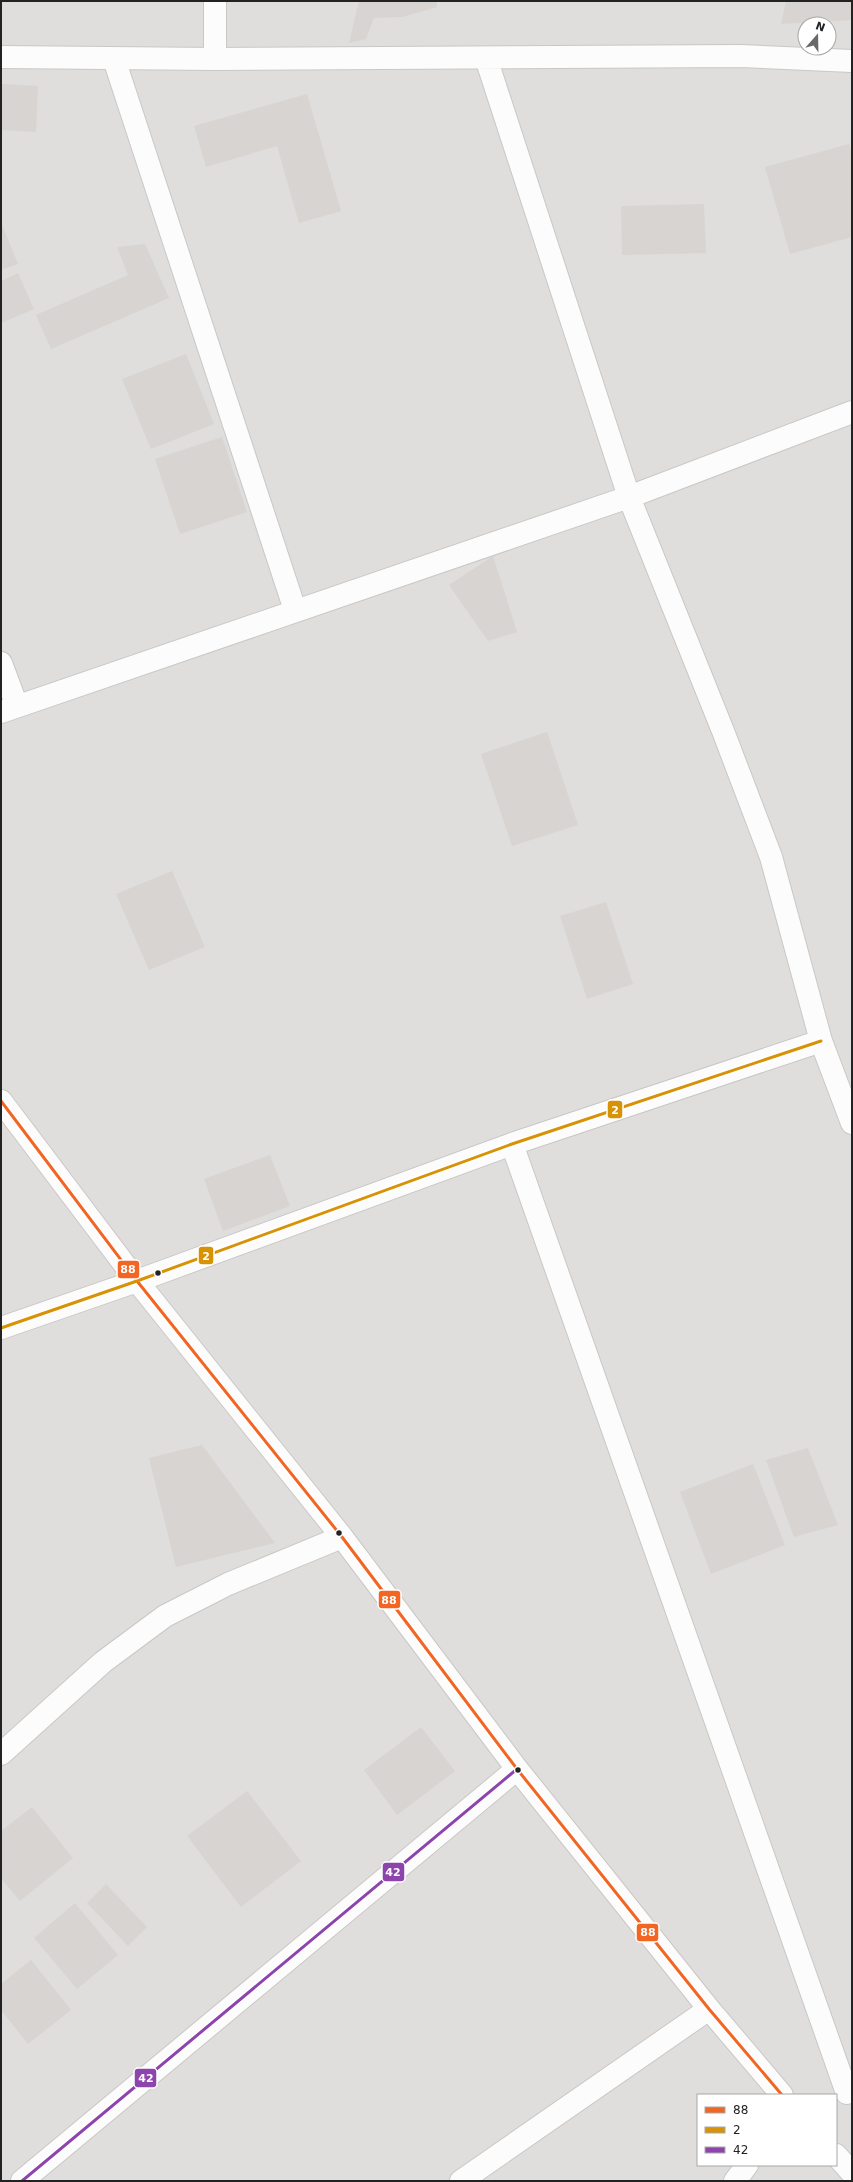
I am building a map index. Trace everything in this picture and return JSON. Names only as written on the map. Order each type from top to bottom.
[{"type":"street","points":[[215,1],[215,60]]},
{"type":"street","points":[[1,57],[215,60],[741,56],[852,61]]},
{"type":"street","points":[[486,58],[629,497],[723,730],[771,857],[822,1041],[852,1123]]},
{"type":"street","points":[[114,59],[295,610]]},
{"type":"street","points":[[1,663],[9,709],[629,497],[852,412]]},
{"type":"street","points":[[1,1328],[137,1281],[512,1144],[822,1041]]},
{"type":"street","points":[[1,1101],[137,1281],[342,1537],[517,1769],[709,2008],[781,2094]]},
{"type":"street","points":[[512,1144],[845,2093]]},
{"type":"street","points":[[1,1754],[103,1662],[165,1616],[228,1584],[342,1537]]},
{"type":"street","points":[[22,2181],[517,1769]]},
{"type":"street","points":[[461,2181],[709,2008]]},
{"type":"street","points":[[837,2156],[852,2173]]},
{"type":"street","points":[[735,2181],[747,2166]]},
{"type":"shaded area","points":[[1,1],[852,1],[852,2181],[1,2181]]},
{"type":"building","points":[[359,1],[437,1],[437,7],[402,17],[374,18],[366,39],[349,43]]},
{"type":"building","points":[[786,1],[852,1],[852,20],[837,21],[837,16],[797,16],[797,23],[781,24]]},
{"type":"building","points":[[1,84],[38,86],[36,132],[1,130]]},
{"type":"building","points":[[307,94],[341,211],[299,223],[277,146],[206,167],[194,126]]},
{"type":"building","points":[[849,144],[852,154],[852,237],[790,254],[765,167]]},
{"type":"building","points":[[704,204],[706,253],[622,255],[621,206]]},
{"type":"building","points":[[1,222],[18,264],[1,270]]},
{"type":"building","points":[[145,244],[169,298],[51,349],[36,315],[128,275],[117,247]]},
{"type":"building","points":[[18,273],[34,309],[1,323],[1,281]]},
{"type":"building","points":[[186,354],[214,424],[151,449],[122,379]]},
{"type":"building","points":[[222,437],[247,512],[180,534],[155,459]]},
{"type":"building","points":[[493,556],[517,632],[488,641],[449,585]]},
{"type":"building","points":[[547,732],[578,825],[512,846],[481,754]]},
{"type":"building","points":[[172,871],[205,947],[149,970],[116,894]]},
{"type":"building","points":[[606,902],[633,984],[587,999],[560,916]]},
{"type":"building","points":[[270,1155],[290,1206],[223,1231],[204,1179]]},
{"type":"building","points":[[202,1445],[275,1543],[176,1567],[149,1458]]},
{"type":"building","points":[[808,1448],[838,1525],[794,1537],[766,1460]]},
{"type":"building","points":[[753,1464],[785,1545],[711,1574],[680,1492]]},
{"type":"building","points":[[421,1727],[455,1771],[397,1815],[364,1770]]},
{"type":"building","points":[[247,1791],[301,1861],[241,1907],[187,1836]]},
{"type":"building","points":[[32,1807],[73,1858],[20,1901],[1,1878],[1,1831]]},
{"type":"building","points":[[106,1884],[147,1927],[128,1946],[87,1903]]},
{"type":"building","points":[[75,1903],[118,1955],[77,1989],[34,1938]]},
{"type":"building","points":[[31,1960],[71,2010],[28,2044],[1,2010],[1,1984]]},
{"type":"transit line","name":"2","points":[[1,1328],[137,1281],[512,1144],[821,1041]]},
{"type":"transit line","name":"88","points":[[1,1101],[137,1281],[342,1537],[517,1769],[709,2009],[781,2094]]},
{"type":"transit line","name":"42","points":[[22,2181],[517,1769]]}]
